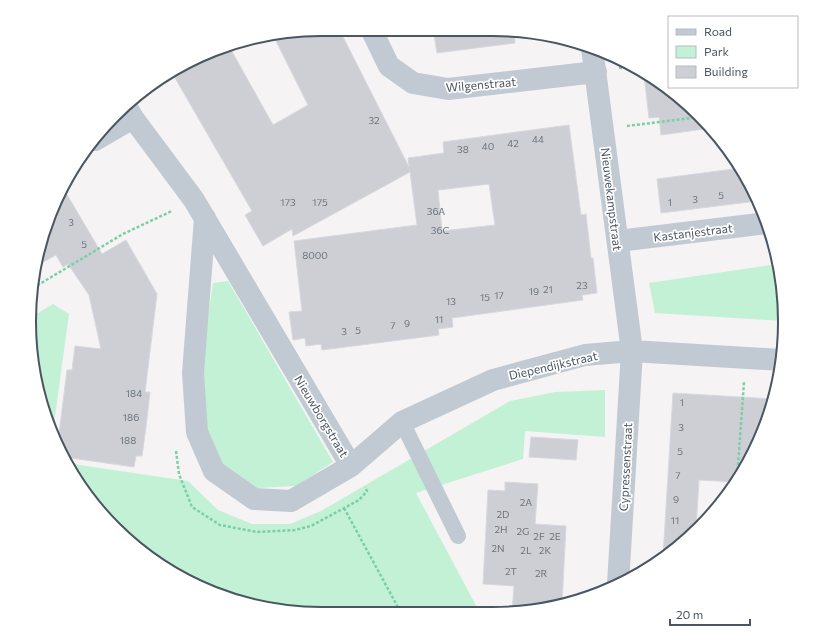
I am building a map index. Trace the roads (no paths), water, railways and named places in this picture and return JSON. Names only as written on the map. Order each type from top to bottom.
[{"type":"street","name":"Wilgenstraat","points":[[374,36],[389,66],[413,83],[448,89],[596,72]]},
{"type":"street","name":"Nieuwekampstraat","points":[[593,55],[632,350]]},
{"type":"street","points":[[120,120],[130,112]]},
{"type":"street","name":"Nieuwborgstraat","points":[[130,112],[194,200],[205,218],[351,466],[291,501],[254,499],[214,471],[197,432],[192,373],[205,218]]},
{"type":"street","name":"Kastanjestraat","points":[[618,241],[761,224]]},
{"type":"street","name":"Diependijkstraat","points":[[351,466],[402,422],[493,380],[585,355],[632,350],[776,360]]},
{"type":"street","name":"Cypressenstraat","points":[[618,578],[632,350]]},
{"type":"lane","points":[[402,422],[458,536]]}]
